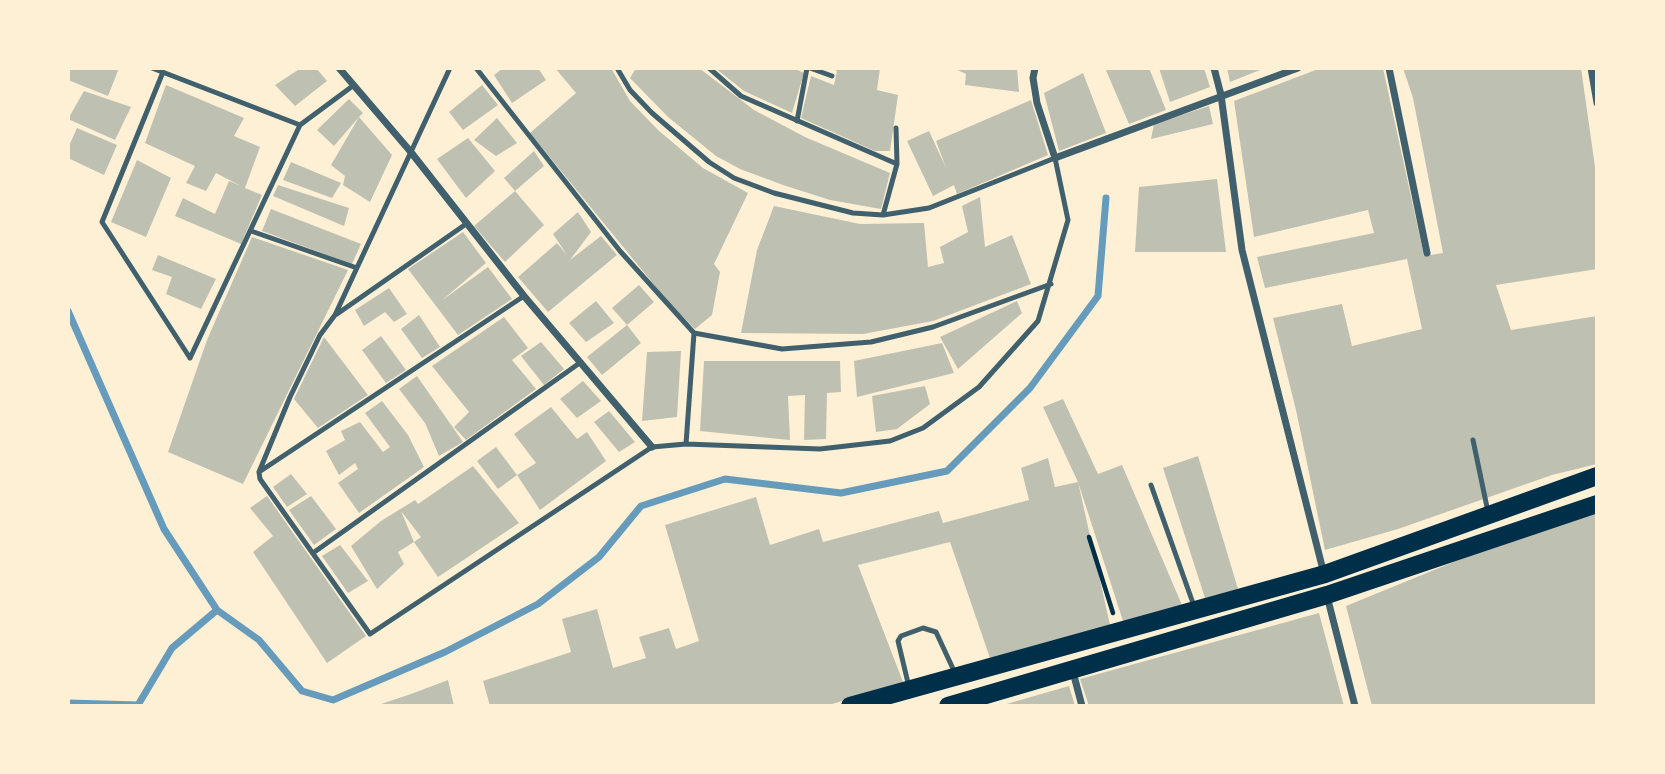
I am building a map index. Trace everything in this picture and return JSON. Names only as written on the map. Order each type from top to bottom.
[{"type":"main road","points":[[850,706],[1325,574],[1597,476]]},
{"type":"main road","points":[[948,706],[1327,595],[1597,505]]},
{"type":"street","points":[[339,68],[411,152],[524,296],[652,447]]},
{"type":"street","points":[[1035,68],[1033,78],[1037,103],[1055,158],[1298,68]]},
{"type":"street","points":[[1213,68],[1221,96],[1242,250],[1325,574]]},
{"type":"street","points":[[1389,68],[1427,253]]},
{"type":"street","points":[[1591,68],[1597,103]]},
{"type":"street","points":[[1327,595],[1355,706]]},
{"type":"street","points":[[1072,668],[1082,706]]},
{"type":"lane","points":[[152,68],[300,125]]},
{"type":"lane","points":[[450,68],[335,315],[320,335],[305,365],[259,472],[260,479],[370,634],[652,447],[686,443],[820,449],[890,441],[923,428],[988,378],[1038,321],[1068,220],[1055,158],[929,208],[883,215],[853,213],[805,202],[734,178],[709,162],[652,113],[630,90],[617,68]]},
{"type":"lane","points":[[476,68],[620,251],[694,333],[782,349],[871,342],[933,327],[1051,284]]},
{"type":"lane","points":[[709,68],[741,96],[897,164]]},
{"type":"lane","points":[[797,121],[809,68],[832,76]]},
{"type":"lane","points":[[163,72],[102,222],[190,358],[300,125],[354,86]]},
{"type":"lane","points":[[883,215],[897,164],[896,128]]},
{"type":"lane","points":[[335,315],[466,224]]},
{"type":"lane","points":[[251,231],[357,268]]},
{"type":"lane","points":[[259,472],[524,296]]},
{"type":"lane","points":[[686,443],[694,333]]},
{"type":"lane","points":[[313,553],[581,362]]},
{"type":"lane","points":[[1473,440],[1489,515]]},
{"type":"lane","points":[[1151,485],[1195,609]]},
{"type":"lane","points":[[910,689],[898,641],[901,636],[923,628],[936,632],[956,676]]},
{"type":"path","points":[[1089,537],[1119,630]]},
{"type":"building","points":[[68,68],[119,68],[108,96],[68,80]]},
{"type":"building","points":[[301,68],[316,68],[327,81],[295,106],[275,85]]},
{"type":"building","points":[[503,68],[538,68],[546,80],[512,103],[494,75]]},
{"type":"building","points":[[555,68],[611,68],[630,101],[658,130],[703,168],[748,193],[714,264],[720,272],[712,315],[695,329],[669,303],[530,133],[576,93]]},
{"type":"building","points":[[636,68],[699,68],[754,110],[805,137],[890,173],[881,209],[830,200],[783,185],[740,169],[716,156],[668,117],[630,78]]},
{"type":"building","points":[[715,68],[793,68],[804,73],[792,113],[744,91]]},
{"type":"building","points":[[830,68],[880,68],[877,90],[898,95],[890,151],[875,151],[801,118],[811,76],[834,85],[837,71]]},
{"type":"building","points":[[953,68],[1017,68],[1019,92],[965,85],[966,74]]},
{"type":"building","points":[[1105,68],[1149,68],[1166,110],[1129,124]]},
{"type":"building","points":[[1159,68],[1204,68],[1210,87],[1170,102]]},
{"type":"building","points":[[1227,68],[1265,68],[1230,82]]},
{"type":"building","points":[[1321,68],[1383,68],[1424,256],[1443,253],[1413,98],[1403,68],[1581,68],[1597,181],[1597,269],[1496,285],[1511,330],[1597,316],[1597,464],[1552,475],[1398,529],[1325,550],[1296,410],[1273,318],[1342,304],[1352,346],[1422,329],[1407,259],[1265,288],[1257,257],[1374,233],[1368,210],[1254,237],[1234,101]]},
{"type":"building","points":[[1083,73],[1106,133],[1059,151],[1044,93]]},
{"type":"building","points":[[166,85],[244,118],[234,136],[260,147],[245,188],[262,195],[241,244],[175,216],[183,198],[215,214],[229,181],[241,186],[216,173],[206,191],[186,183],[195,166],[145,143]]},
{"type":"building","points":[[482,85],[498,105],[463,130],[449,112]]},
{"type":"building","points":[[84,91],[131,107],[115,140],[68,119]]},
{"type":"building","points":[[349,99],[363,113],[334,146],[317,130]]},
{"type":"building","points":[[1031,100],[1048,155],[957,194],[954,185],[933,196],[907,141],[929,131],[946,168],[936,141]]},
{"type":"building","points":[[1209,106],[1213,124],[1151,139],[1154,124]]},
{"type":"building","points":[[359,117],[392,155],[370,202],[343,185],[345,176],[331,165]]},
{"type":"building","points":[[497,118],[517,143],[496,156],[474,140]]},
{"type":"building","points":[[77,128],[117,145],[104,175],[68,158],[68,148]]},
{"type":"building","points":[[468,138],[495,171],[466,198],[437,159]]},
{"type":"building","points":[[534,151],[544,166],[515,191],[504,178]]},
{"type":"building","points":[[137,160],[171,178],[146,237],[111,222]]},
{"type":"building","points":[[291,162],[341,183],[332,198],[283,180]]},
{"type":"building","points":[[1217,179],[1226,252],[1135,252],[1139,187]]},
{"type":"building","points":[[278,185],[349,208],[344,226],[273,196]]},
{"type":"building","points":[[515,191],[544,225],[505,262],[474,226]]},
{"type":"building","points":[[980,197],[985,247],[1012,235],[1031,284],[933,321],[863,334],[741,333],[757,250],[774,206],[860,224],[924,223],[928,267],[944,263],[940,247],[968,232],[962,206]]},
{"type":"building","points":[[271,209],[361,244],[352,264],[262,231]]},
{"type":"building","points":[[578,212],[591,232],[570,260],[601,236],[617,255],[548,312],[518,277],[557,243],[567,255],[553,234]]},
{"type":"building","points":[[463,232],[486,263],[441,301],[488,267],[512,299],[458,335],[408,269]]},
{"type":"building","points":[[252,237],[348,270],[243,484],[168,452],[207,340]]},
{"type":"building","points":[[158,255],[216,279],[201,309],[166,294],[172,277],[152,270]]},
{"type":"building","points":[[639,285],[654,302],[627,325],[612,308]]},
{"type":"building","points":[[389,288],[407,314],[394,322],[385,312],[364,326],[355,310]]},
{"type":"building","points":[[596,301],[614,323],[586,342],[569,323]]},
{"type":"building","points":[[1017,301],[1022,313],[958,369],[940,337]]},
{"type":"building","points":[[419,315],[440,347],[422,358],[401,329]]},
{"type":"building","points":[[504,317],[528,348],[512,360],[536,389],[466,440],[454,427],[469,412],[432,366]]},
{"type":"building","points":[[627,325],[641,343],[602,375],[587,357]]},
{"type":"building","points":[[381,336],[406,370],[386,383],[362,350]]},
{"type":"building","points":[[324,337],[368,395],[318,428],[294,399]]},
{"type":"building","points":[[541,342],[564,369],[544,385],[521,356]]},
{"type":"building","points":[[942,343],[954,373],[857,397],[854,361]]},
{"type":"building","points":[[681,351],[677,417],[642,421],[647,352]]},
{"type":"building","points":[[704,361],[840,361],[841,392],[827,393],[826,439],[804,440],[805,395],[788,396],[790,440],[700,431]]},
{"type":"building","points":[[417,376],[463,442],[439,456],[425,423],[399,389]]},
{"type":"building","points":[[583,381],[601,401],[577,418],[560,399]]},
{"type":"building","points":[[925,386],[930,404],[897,429],[876,432],[872,396]]},
{"type":"building","points":[[1063,399],[1098,474],[1122,465],[1182,605],[1123,621],[1078,482],[1043,407]]},
{"type":"building","points":[[382,401],[408,435],[424,467],[359,513],[338,483],[358,469],[355,463],[339,475],[326,451],[345,440],[341,431],[360,422],[383,452],[390,447],[365,413]]},
{"type":"building","points":[[551,407],[577,439],[587,432],[606,461],[540,510],[517,475],[536,463],[514,434]]},
{"type":"building","points":[[609,411],[635,442],[619,452],[594,422]]},
{"type":"building","points":[[496,447],[517,475],[498,489],[477,461]]},
{"type":"building","points":[[1198,456],[1238,589],[1205,598],[1163,468]]},
{"type":"building","points":[[1048,458],[1055,487],[1078,482],[1110,625],[990,658],[950,542],[858,565],[903,682],[826,706],[490,706],[483,681],[571,652],[562,619],[597,609],[613,668],[646,658],[639,637],[669,628],[676,649],[699,641],[665,525],[756,497],[770,545],[819,529],[823,542],[939,511],[943,523],[1029,500],[1021,468]]},
{"type":"building","points":[[473,466],[519,523],[438,577],[414,542],[398,552],[404,564],[377,589],[351,546],[381,521],[415,500],[418,504]],"holes":[[[401,511],[421,537],[414,542]]]},
{"type":"building","points":[[291,474],[307,494],[287,507],[273,487]]},
{"type":"building","points":[[267,496],[366,636],[327,663],[253,552],[273,536],[250,508]]},
{"type":"building","points":[[311,496],[336,529],[314,545],[289,510]]},
{"type":"building","points":[[1597,509],[1597,706],[1372,706],[1346,606],[1500,543]]},
{"type":"building","points":[[340,545],[368,581],[348,593],[322,556]]},
{"type":"building","points":[[1319,613],[1344,706],[1089,706],[1080,679]]},
{"type":"building","points":[[448,680],[454,706],[375,706],[411,694]]},
{"type":"building","points":[[1069,686],[1075,706],[1003,705]]},
{"type":"waterway","points":[[68,703],[138,705],[172,648],[217,610],[259,640],[302,691],[333,700],[445,652],[538,604],[599,557],[641,506],[725,479],[841,493],[947,471],[1030,388],[1098,296],[1106,198]]},
{"type":"waterway","points":[[68,311],[164,529],[217,610]]}]
